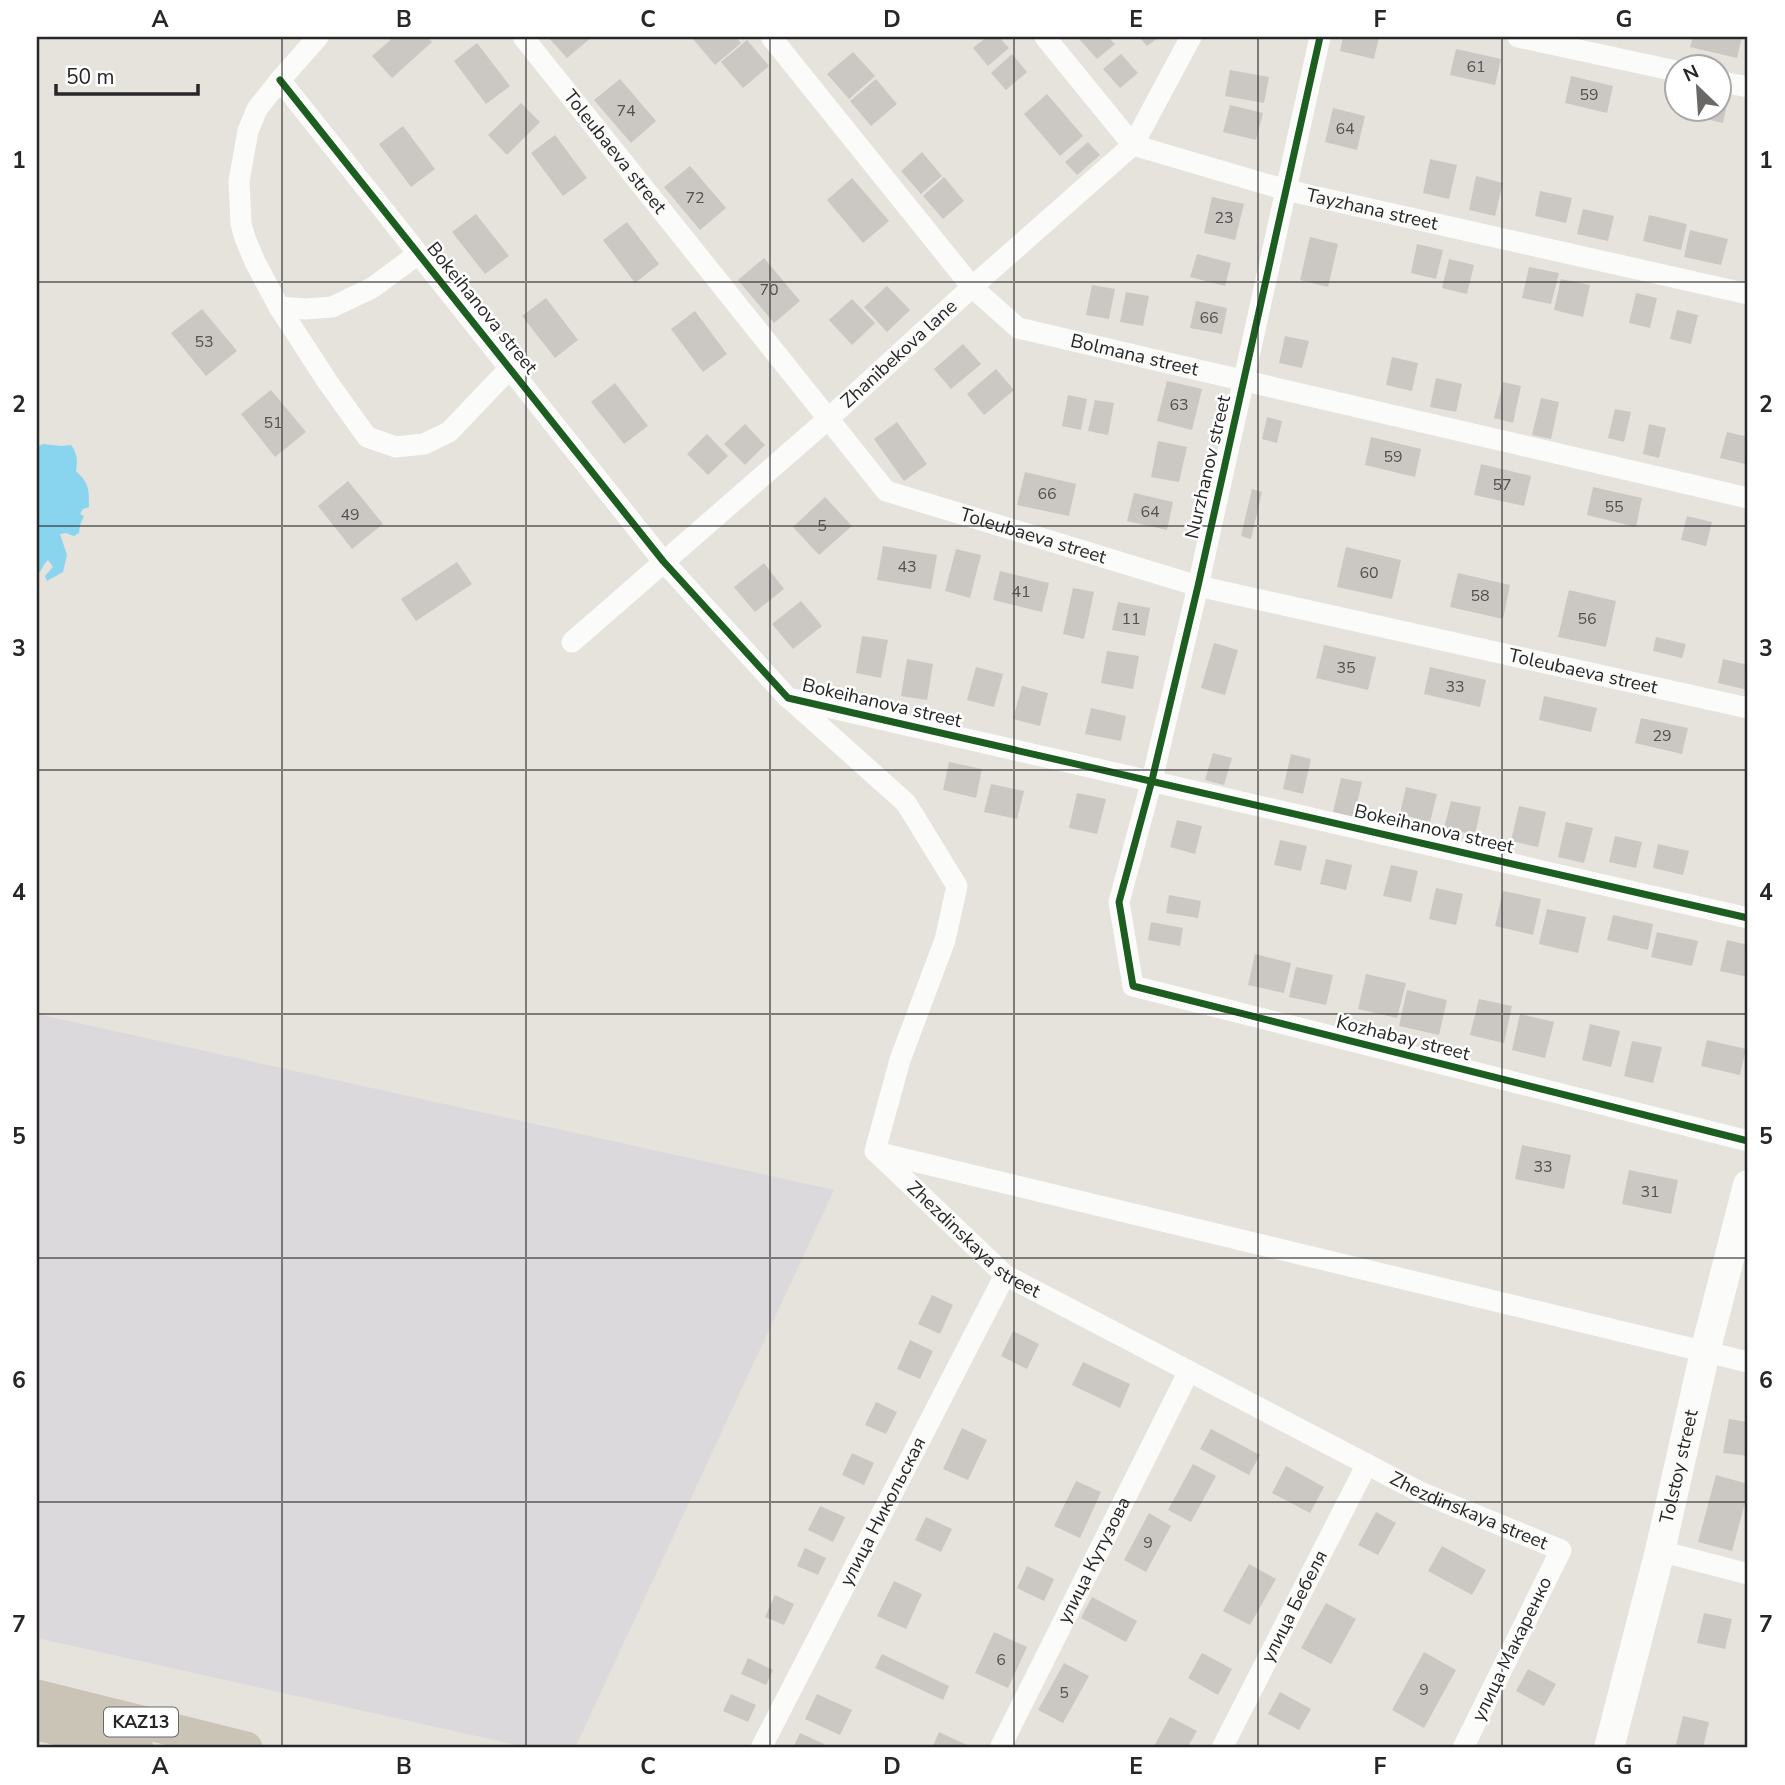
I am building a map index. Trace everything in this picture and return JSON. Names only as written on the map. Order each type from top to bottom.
[{"type":"main road","name":"KAZ13","points":[[37,1696],[246,1748]]},
{"type":"main road","name":"KAZ13","points":[[37,1724],[136,1748]]},
{"type":"street","points":[[318,37],[257,109],[248,131],[239,181],[241,224],[245,237],[279,307],[320,371],[368,437],[396,447],[424,444],[449,432],[510,368]]},
{"type":"street","name":"Toleubaeva street","points":[[523,37],[886,491],[1198,586],[1748,708]]},
{"type":"street","name":"Bolmana street","points":[[771,37],[972,287],[1018,328],[1748,498]]},
{"type":"street","points":[[1045,37],[1133,145]]},
{"type":"street","name":"Zhanibekova lane","points":[[572,642],[828,419],[1133,145],[1191,37]]},
{"type":"street","name":"Nurzhanov street","points":[[1119,902],[1152,780],[1198,586],[1320,37]]},
{"type":"street","points":[[1518,37],[1662,68]]},
{"type":"street","name":"Bokeihanova street","points":[[280,79],[663,561],[789,698],[1748,918]]},
{"type":"street","name":"Tayzhana street","points":[[1133,145],[1286,191],[1748,294]]},
{"type":"street","points":[[279,307],[332,307],[372,288],[418,254]]},
{"type":"street","points":[[789,698],[906,803],[957,886],[945,940],[900,1060],[874,1151],[1748,1362]]},
{"type":"street","name":"Kozhabay street","points":[[1119,902],[1133,986],[1748,1141]]},
{"type":"street","name":"Zhezdinskaya street","points":[[874,1151],[1005,1275],[1420,1492],[1561,1550]]},
{"type":"street","name":"Tolstoy street","points":[[1609,1748],[1660,1551],[1705,1352],[1748,1185]]},
{"type":"street","name":"улица Никольская","points":[[761,1748],[1005,1275]]},
{"type":"street","name":"улица Кутузова","points":[[1000,1748],[1189,1371]]},
{"type":"street","name":"улица Бебеля","points":[[1222,1748],[1367,1464]]},
{"type":"street","name":"улица Макаренко","points":[[1463,1748],[1561,1550]]},
{"type":"street","points":[[1660,1551],[1748,1574]]},
{"type":"shaded area","points":[[37,1014],[834,1190],[575,1748],[530,1748],[37,1638]]},
{"type":"water","points":[[43,444],[71,445],[75,451],[76,471],[86,483],[89,501],[89,507],[83,509],[80,514],[84,516],[79,533],[74,536],[60,534],[67,555],[63,572],[47,581],[45,576],[53,567],[48,560],[37,575],[37,447]]},
{"type":"building","points":[[394,37],[427,37],[432,42],[392,78],[372,56]]},
{"type":"building","points":[[548,37],[592,37],[567,58]]},
{"type":"building","points":[[735,37],[741,43],[715,65],[693,39]]},
{"type":"building","points":[[987,37],[999,37],[1009,48],[988,66],[973,48]]},
{"type":"building","points":[[1083,37],[1108,37],[1115,44],[1097,59],[1080,40]]},
{"type":"building","points":[[1139,37],[1159,37],[1147,46]]},
{"type":"building","points":[[1343,37],[1379,37],[1374,59],[1340,51]]},
{"type":"building","points":[[1693,37],[1742,37],[1737,58],[1732,57],[1732,52],[1711,52],[1690,47]]},
{"type":"building","points":[[747,40],[769,66],[743,88],[721,62]]},
{"type":"building","points":[[477,43],[510,86],[486,104],[454,61]]},
{"type":"building","points":[[1456,49],[1501,59],[1495,85],[1450,75]]},
{"type":"building","points":[[853,52],[875,76],[849,99],[827,74]]},
{"type":"building","points":[[1012,54],[1027,72],[1006,90],[991,73]]},
{"type":"building","points":[[1121,54],[1138,73],[1120,88],[1103,69]]},
{"type":"building","points":[[1230,70],[1269,77],[1264,103],[1225,96]]},
{"type":"building","points":[[1571,76],[1613,86],[1607,113],[1565,103]]},
{"type":"building","points":[[620,79],[656,121],[631,143],[594,100]]},
{"type":"building","points":[[876,79],[897,104],[871,126],[850,101]]},
{"type":"building","points":[[1047,94],[1083,136],[1060,156],[1024,114]]},
{"type":"building","points":[[521,103],[540,122],[507,155],[488,135]]},
{"type":"building","points":[[1230,105],[1263,113],[1256,140],[1223,132]]},
{"type":"building","points":[[1333,108],[1365,116],[1357,150],[1325,142]]},
{"type":"building","points":[[403,126],[435,169],[411,187],[379,144]]},
{"type":"building","points":[[555,135],[587,178],[563,196],[531,153]]},
{"type":"building","points":[[1088,142],[1100,155],[1077,175],[1065,162]]},
{"type":"building","points":[[922,152],[942,176],[921,194],[901,171]]},
{"type":"building","points":[[1430,159],[1457,165],[1449,199],[1423,193]]},
{"type":"building","points":[[690,166],[726,208],[700,230],[664,187]]},
{"type":"building","points":[[1476,176],[1503,183],[1495,216],[1469,210]]},
{"type":"building","points":[[944,177],[964,201],[943,219],[923,196]]},
{"type":"building","points":[[852,178],[889,221],[863,243],[827,200]]},
{"type":"building","points":[[1540,191],[1572,198],[1566,223],[1535,216]]},
{"type":"building","points":[[1212,197],[1244,204],[1235,240],[1204,233]]},
{"type":"building","points":[[1583,209],[1614,216],[1608,241],[1577,234]]},
{"type":"building","points":[[476,214],[509,256],[485,274],[452,232]]},
{"type":"building","points":[[1649,215],[1687,224],[1681,250],[1643,241]]},
{"type":"building","points":[[627,222],[659,264],[635,283],[603,240]]},
{"type":"building","points":[[1690,230],[1728,239],[1721,265],[1684,257]]},
{"type":"building","points":[[1310,237],[1338,244],[1328,287],[1300,280]]},
{"type":"building","points":[[1417,244],[1443,250],[1436,279],[1411,273]]},
{"type":"building","points":[[1197,254],[1231,263],[1225,286],[1190,277]]},
{"type":"building","points":[[764,258],[800,301],[774,323],[738,280]]},
{"type":"building","points":[[1449,259],[1474,265],[1467,294],[1442,288]]},
{"type":"building","points":[[1529,267],[1559,273],[1551,304],[1522,298]]},
{"type":"building","points":[[1561,279],[1590,285],[1583,317],[1554,310]]},
{"type":"building","points":[[1092,285],[1115,289],[1109,319],[1086,315]]},
{"type":"building","points":[[887,286],[910,310],[887,332],[864,307]]},
{"type":"building","points":[[1126,292],[1149,296],[1143,326],[1120,322]]},
{"type":"building","points":[[1636,293],[1657,298],[1650,328],[1629,323]]},
{"type":"building","points":[[546,298],[578,340],[555,358],[522,316]]},
{"type":"building","points":[[852,299],[875,323],[852,345],[829,320]]},
{"type":"building","points":[[1196,301],[1227,308],[1222,334],[1190,328]]},
{"type":"building","points":[[202,309],[237,351],[206,376],[171,333]]},
{"type":"building","points":[[1677,310],[1698,315],[1691,344],[1670,339]]},
{"type":"building","points":[[695,311],[727,354],[703,372],[671,329]]},
{"type":"building","points":[[1285,336],[1309,341],[1302,368],[1279,363]]},
{"type":"building","points":[[963,344],[981,364],[951,389],[934,369]]},
{"type":"building","points":[[1392,357],[1418,363],[1412,391],[1386,385]]},
{"type":"building","points":[[996,369],[1014,390],[984,415],[967,394]]},
{"type":"building","points":[[1436,378],[1462,384],[1456,412],[1430,407]]},
{"type":"building","points":[[1167,381],[1202,389],[1192,430],[1157,421]]},
{"type":"building","points":[[1503,382],[1521,386],[1513,423],[1494,418]]},
{"type":"building","points":[[615,383],[648,426],[624,444],[591,402]]},
{"type":"building","points":[[271,390],[306,432],[275,457],[241,414]]},
{"type":"building","points":[[1068,395],[1087,399],[1081,430],[1062,426]]},
{"type":"building","points":[[1541,398],[1559,402],[1551,439],[1532,435]]},
{"type":"building","points":[[1095,400],[1114,403],[1108,435],[1088,431]]},
{"type":"building","points":[[1615,409],[1631,412],[1624,442],[1608,438]]},
{"type":"building","points":[[1267,417],[1282,421],[1277,443],[1262,439]]},
{"type":"building","points":[[897,422],[927,464],[904,481],[874,439]]},
{"type":"building","points":[[745,424],[765,445],[745,465],[724,444]]},
{"type":"building","points":[[1649,424],[1666,428],[1659,458],[1643,454]]},
{"type":"building","points":[[1727,432],[1748,437],[1745,464],[1720,458]]},
{"type":"building","points":[[707,434],[728,456],[708,475],[687,454]]},
{"type":"building","points":[[1371,437],[1421,449],[1415,477],[1365,465]]},
{"type":"building","points":[[1158,441],[1187,447],[1179,482],[1151,477]]},
{"type":"building","points":[[1481,464],[1531,476],[1524,506],[1474,495]]},
{"type":"building","points":[[1025,472],[1076,484],[1069,516],[1017,505]]},
{"type":"building","points":[[348,481],[383,524],[352,549],[318,506]]},
{"type":"building","points":[[1593,487],[1642,498],[1636,527],[1587,515]]},
{"type":"building","points":[[1252,489],[1262,492],[1251,539],[1241,536]]},
{"type":"building","points":[[1134,493],[1173,502],[1167,530],[1127,521]]},
{"type":"building","points":[[825,497],[852,526],[819,555],[793,527]]},
{"type":"building","points":[[1687,516],[1712,522],[1706,546],[1681,540]]},
{"type":"building","points":[[883,546],[937,555],[931,589],[877,580]]},
{"type":"building","points":[[1346,547],[1401,560],[1392,599],[1337,587]]},
{"type":"building","points":[[956,549],[981,555],[970,598],[945,591]]},
{"type":"building","points":[[457,562],[472,584],[416,621],[401,599]]},
{"type":"building","points":[[764,563],[784,589],[755,612],[734,587]]},
{"type":"building","points":[[1000,571],[1049,583],[1042,612],[993,600]]},
{"type":"building","points":[[1458,573],[1510,585],[1503,619],[1450,607]]},
{"type":"building","points":[[1073,588],[1094,592],[1084,639],[1063,634]]},
{"type":"building","points":[[1569,590],[1616,601],[1606,647],[1558,637]]},
{"type":"building","points":[[801,601],[822,626],[793,649],[772,624]]},
{"type":"building","points":[[1118,602],[1150,608],[1145,636],[1112,630]]},
{"type":"building","points":[[862,636],[888,640],[881,678],[856,673]]},
{"type":"building","points":[[1656,637],[1686,644],[1682,658],[1653,651]]},
{"type":"building","points":[[1214,643],[1238,650],[1225,695],[1201,688]]},
{"type":"building","points":[[1324,645],[1376,657],[1368,690],[1316,678]]},
{"type":"building","points":[[1107,651],[1139,656],[1133,689],[1101,683]]},
{"type":"building","points":[[907,659],[933,664],[927,700],[901,696]]},
{"type":"building","points":[[1723,659],[1748,665],[1748,690],[1718,683]]},
{"type":"building","points":[[976,667],[1003,674],[994,707],[967,700]]},
{"type":"building","points":[[1430,667],[1486,680],[1480,707],[1424,694]]},
{"type":"building","points":[[1022,686],[1048,693],[1040,726],[1013,719]]},
{"type":"building","points":[[1544,696],[1597,708],[1591,732],[1539,720]]},
{"type":"building","points":[[1091,708],[1126,716],[1121,741],[1085,734]]},
{"type":"building","points":[[1641,718],[1688,728],[1682,754],[1635,743]]},
{"type":"building","points":[[1213,753],[1232,758],[1224,785],[1205,780]]},
{"type":"building","points":[[1291,754],[1311,759],[1303,794],[1283,789]]},
{"type":"building","points":[[949,762],[982,769],[976,798],[943,790]]},
{"type":"building","points":[[1341,778],[1362,782],[1354,817],[1333,812]]},
{"type":"building","points":[[991,784],[1024,791],[1017,819],[984,812]]},
{"type":"building","points":[[1406,787],[1437,794],[1430,822],[1400,814]]},
{"type":"building","points":[[1077,793],[1106,799],[1097,834],[1069,828]]},
{"type":"building","points":[[1451,801],[1481,807],[1475,835],[1444,828]]},
{"type":"building","points":[[1519,806],[1546,812],[1538,847],[1511,841]]},
{"type":"building","points":[[1177,820],[1202,826],[1195,854],[1170,847]]},
{"type":"building","points":[[1566,822],[1593,828],[1584,863],[1558,857]]},
{"type":"building","points":[[1615,836],[1642,842],[1636,868],[1609,862]]},
{"type":"building","points":[[1280,840],[1307,846],[1301,871],[1274,865]]},
{"type":"building","points":[[1658,844],[1689,851],[1683,875],[1653,868]]},
{"type":"building","points":[[1326,859],[1352,865],[1346,890],[1320,884]]},
{"type":"building","points":[[1391,865],[1418,871],[1411,902],[1383,896]]},
{"type":"building","points":[[1436,888],[1463,894],[1456,925],[1429,919]]},
{"type":"building","points":[[1503,891],[1541,899],[1533,935],[1495,926]]},
{"type":"building","points":[[1169,895],[1201,901],[1198,918],[1166,913]]},
{"type":"building","points":[[1547,909],[1586,917],[1578,953],[1539,944]]},
{"type":"building","points":[[1613,915],[1653,924],[1648,950],[1607,940]]},
{"type":"building","points":[[1151,922],[1183,928],[1180,946],[1148,940]]},
{"type":"building","points":[[1657,932],[1698,941],[1692,966],[1651,957]]},
{"type":"building","points":[[1727,940],[1748,945],[1748,977],[1720,971]]},
{"type":"building","points":[[1255,954],[1291,963],[1284,993],[1248,985]]},
{"type":"building","points":[[1296,967],[1333,975],[1326,1005],[1289,997]]},
{"type":"building","points":[[1366,974],[1406,983],[1397,1018],[1358,1009]]},
{"type":"building","points":[[1407,990],[1447,1000],[1439,1035],[1399,1026]]},
{"type":"building","points":[[1479,999],[1512,1006],[1504,1043],[1470,1035]]},
{"type":"building","points":[[1520,1014],[1554,1022],[1545,1058],[1512,1050]]},
{"type":"building","points":[[1590,1024],[1620,1031],[1611,1067],[1582,1060]]},
{"type":"building","points":[[1707,1040],[1746,1049],[1740,1075],[1701,1066]]},
{"type":"building","points":[[1632,1041],[1662,1047],[1653,1083],[1624,1076]]},
{"type":"building","points":[[1522,1145],[1571,1155],[1564,1189],[1515,1179]]},
{"type":"building","points":[[1629,1170],[1678,1180],[1671,1214],[1622,1204]]},
{"type":"building","points":[[932,1295],[953,1305],[940,1334],[918,1324]]},
{"type":"building","points":[[1013,1331],[1039,1344],[1027,1369],[1001,1356]]},
{"type":"building","points":[[910,1340],[933,1351],[920,1379],[897,1369]]},
{"type":"building","points":[[1083,1362],[1130,1384],[1120,1408],[1072,1385]]},
{"type":"building","points":[[876,1402],[897,1412],[886,1434],[865,1425]]},
{"type":"building","points":[[1729,1419],[1748,1422],[1748,1456],[1723,1453]]},
{"type":"building","points":[[962,1428],[987,1440],[968,1480],[943,1469]]},
{"type":"building","points":[[1211,1429],[1260,1455],[1249,1475],[1200,1449]]},
{"type":"building","points":[[852,1453],[874,1463],[864,1485],[842,1475]]},
{"type":"building","points":[[1193,1464],[1216,1476],[1191,1522],[1168,1510]]},
{"type":"building","points":[[1286,1466],[1324,1487],[1310,1513],[1272,1493]]},
{"type":"building","points":[[1716,1475],[1748,1484],[1732,1551],[1698,1542]]},
{"type":"building","points":[[1076,1481],[1101,1492],[1080,1538],[1054,1526]]},
{"type":"building","points":[[820,1506],[845,1517],[833,1542],[808,1530]]},
{"type":"building","points":[[1376,1512],[1396,1523],[1378,1555],[1358,1545]]},
{"type":"building","points":[[1149,1513],[1171,1526],[1146,1572],[1124,1560]]},
{"type":"building","points":[[926,1517],[952,1529],[941,1552],[915,1540]]},
{"type":"building","points":[[1442,1546],[1486,1570],[1472,1595],[1428,1571]]},
{"type":"building","points":[[805,1548],[826,1558],[818,1575],[797,1566]]},
{"type":"building","points":[[1249,1564],[1276,1579],[1250,1625],[1223,1611]]},
{"type":"building","points":[[1027,1566],[1054,1579],[1044,1601],[1017,1588]]},
{"type":"building","points":[[894,1581],[922,1594],[906,1629],[877,1616]]},
{"type":"building","points":[[775,1595],[794,1604],[784,1625],[765,1617]]},
{"type":"building","points":[[1092,1597],[1137,1621],[1126,1642],[1081,1618]]},
{"type":"building","points":[[1326,1603],[1356,1619],[1331,1664],[1301,1648]]},
{"type":"building","points":[[1704,1613],[1732,1619],[1725,1649],[1697,1643]]},
{"type":"building","points":[[994,1632],[1027,1647],[1008,1688],[975,1673]]},
{"type":"building","points":[[1424,1652],[1456,1670],[1424,1728],[1392,1710]]},
{"type":"building","points":[[1202,1653],[1232,1669],[1218,1695],[1188,1678]]},
{"type":"building","points":[[882,1654],[949,1686],[943,1700],[875,1668]]},
{"type":"building","points":[[748,1658],[773,1670],[766,1685],[741,1674]]},
{"type":"building","points":[[1064,1663],[1089,1676],[1063,1723],[1038,1710]]},
{"type":"building","points":[[1528,1669],[1556,1684],[1544,1706],[1516,1691]]},
{"type":"building","points":[[1280,1692],[1311,1709],[1299,1730],[1268,1714]]},
{"type":"building","points":[[731,1694],[756,1705],[748,1722],[723,1711]]},
{"type":"building","points":[[817,1694],[852,1710],[840,1735],[805,1719]]},
{"type":"building","points":[[1683,1716],[1709,1722],[1703,1748],[1675,1748]]},
{"type":"building","points":[[1170,1717],[1197,1731],[1187,1748],[1153,1748]]},
{"type":"building","points":[[939,1732],[969,1746],[968,1748],[932,1748]]},
{"type":"building","points":[[800,1733],[824,1744],[822,1748],[793,1748]]},
{"type":"cycle path","points":[[1320,37],[1198,586],[1152,780],[1119,902],[1133,986],[1748,1141]]},
{"type":"cycle path","points":[[280,80],[663,561],[788,698],[1748,918]]}]
